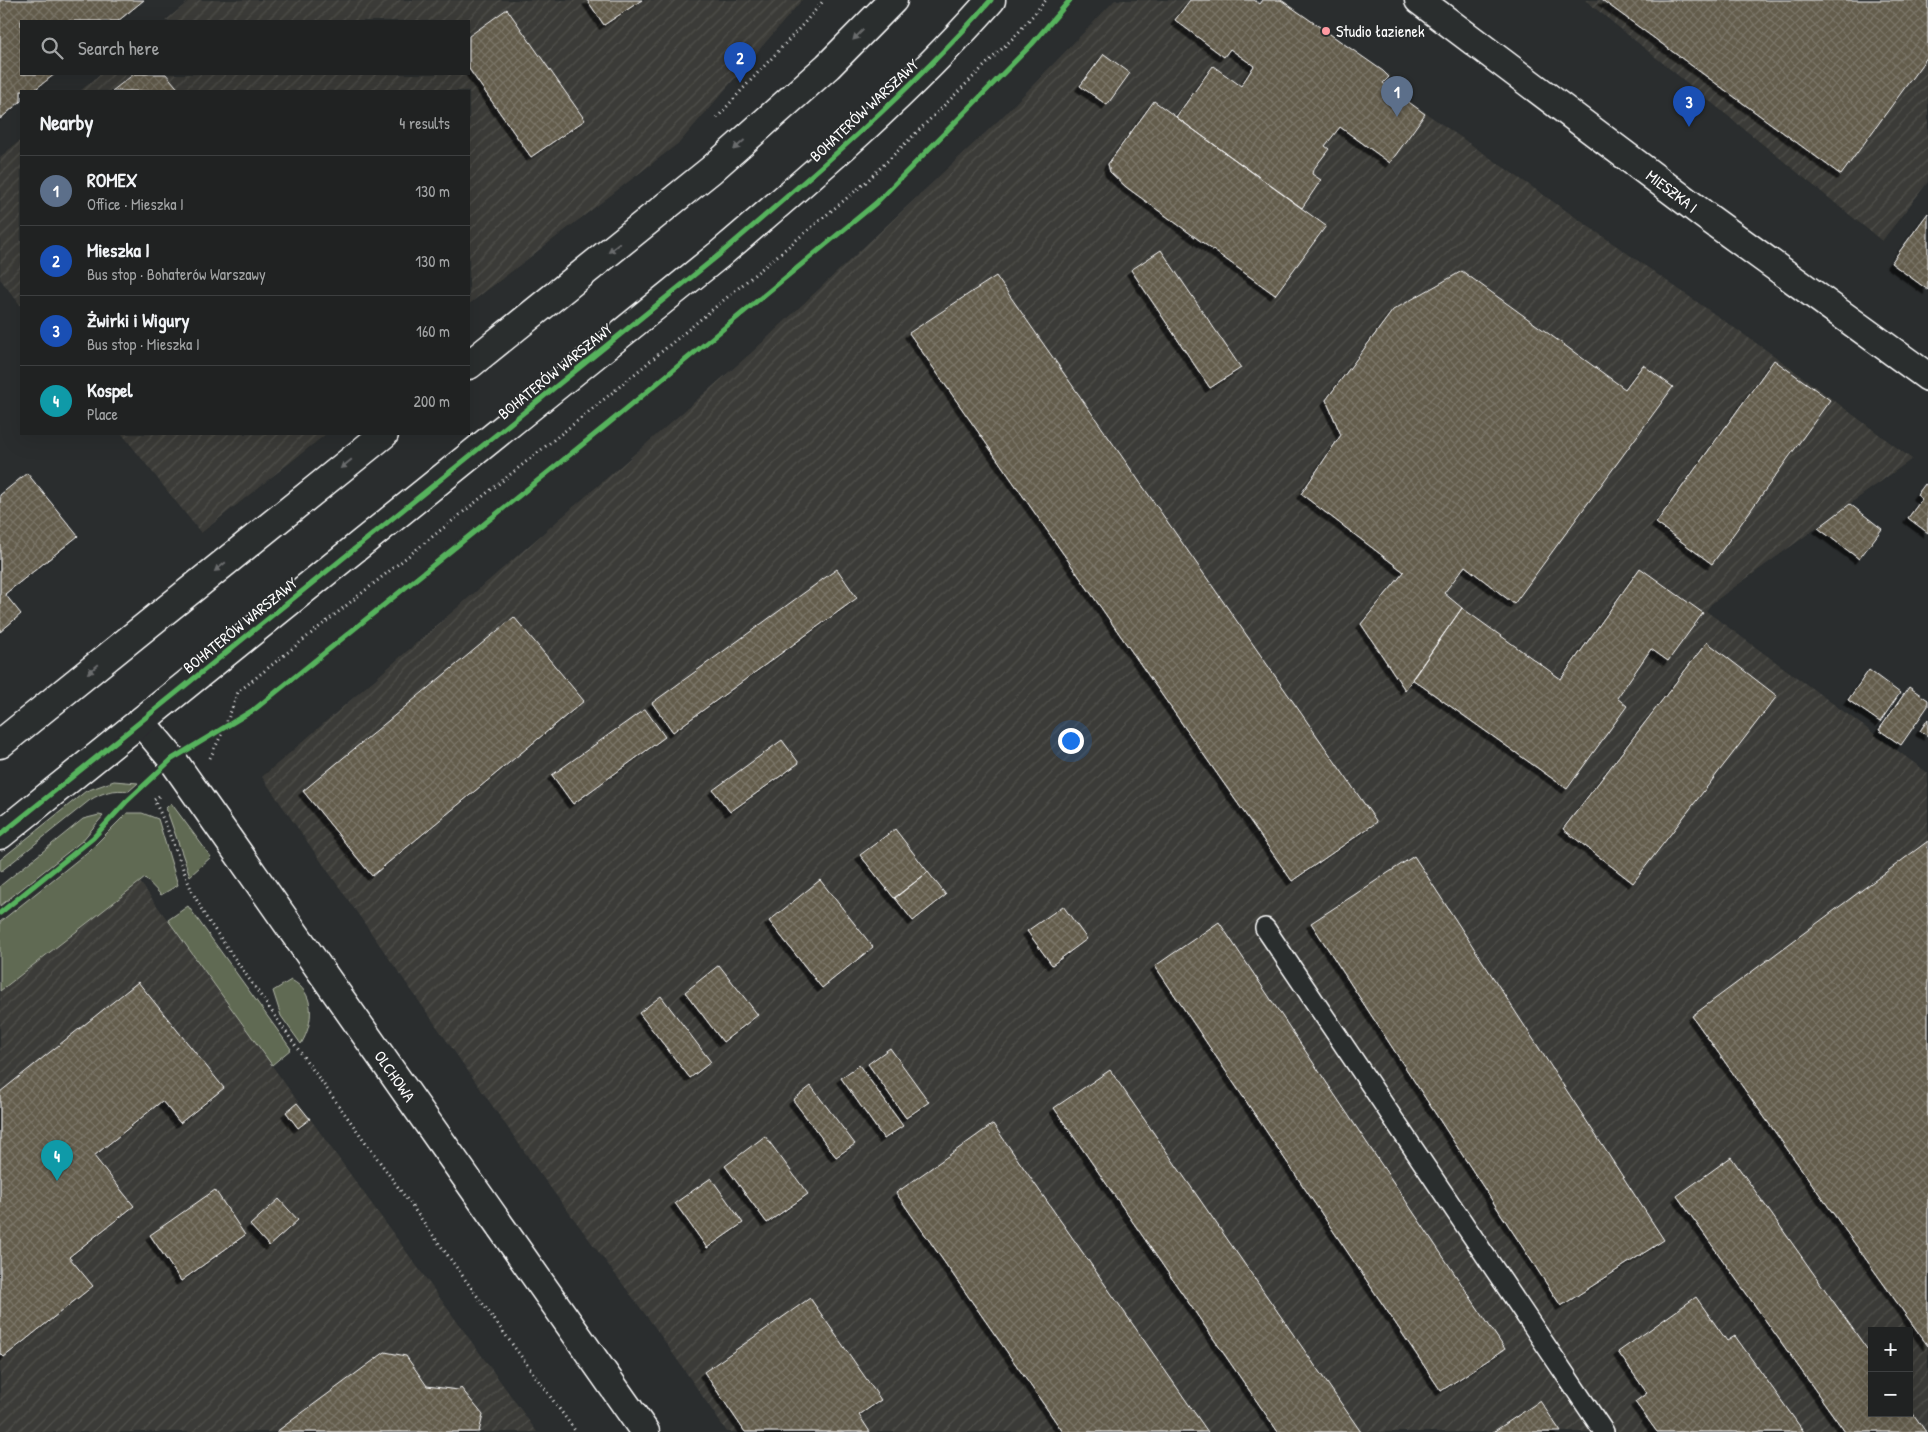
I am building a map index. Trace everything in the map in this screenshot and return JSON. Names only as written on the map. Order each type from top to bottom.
[{"type":"street","points":[[470,365],[711,170],[828,66],[893,0]]},
{"type":"street","name":"BOHATERÓW WARSZAWY","points":[[0,835],[720,254],[830,161],[897,98],[992,0]]},
{"type":"street","name":"MIESZKA I","points":[[1419,0],[1707,217],[1928,377]]},
{"type":"street","points":[[0,744],[383,435]]},
{"type":"street","name":"OLCHOWA","points":[[141,722],[184,777],[645,1432]]},
{"type":"lane","points":[[1265,928],[1604,1432]]},
{"type":"path","points":[[576,1432],[305,1059],[205,916],[191,889],[154,800],[211,757],[238,692],[596,406],[865,182],[1018,34],[1046,0]]},
{"type":"path","points":[[218,732],[233,722]]},
{"type":"shaded area","points":[[190,0],[802,0],[680,142],[470,303],[470,90],[81,90],[100,75],[470,75],[470,20],[166,20]]},
{"type":"shaded area","points":[[1115,0],[1256,0],[1259,3],[1261,0],[1283,0],[1390,76],[1384,84],[1776,357],[1912,459],[1711,604],[1706,611],[1928,773],[1928,1432],[727,1432],[654,1326],[538,1171],[262,777],[751,353],[1001,118]]},
{"type":"shaded area","points":[[1585,0],[1928,0],[1928,182],[1882,241]]},
{"type":"shaded area","points":[[20,141],[20,305],[0,279],[0,157]]},
{"type":"shaded area","points":[[123,435],[325,435],[201,533]]},
{"type":"shaded area","points":[[140,882],[537,1432],[0,1432],[0,991]]},
{"type":"green space","points":[[114,781],[138,783],[129,791],[118,790],[109,792],[90,800],[0,872],[0,860],[86,791]]},
{"type":"green space","points":[[171,803],[211,857],[190,876],[166,808]]},
{"type":"green space","points":[[127,813],[142,813],[158,819],[178,885],[161,895],[145,878],[0,991],[0,922],[90,850]]},
{"type":"green space","points":[[99,815],[103,816],[82,841],[0,906],[0,886],[83,819]]},
{"type":"green space","points":[[188,906],[291,1049],[272,1065],[168,920]]},
{"type":"green space","points":[[291,980],[299,985],[309,1000],[310,1018],[301,1044],[281,1016],[273,991]]},
{"type":"building","points":[[0,0],[144,0],[119,20],[20,20],[20,75],[54,75],[34,90],[20,90],[20,102],[0,119]]},
{"type":"building","points":[[587,0],[642,0],[604,25]]},
{"type":"building","points":[[1190,0],[1254,0],[1260,4],[1263,0],[1281,0],[1383,71],[1389,77],[1383,83],[1425,114],[1390,163],[1340,127],[1325,146],[1329,149],[1313,170],[1312,174],[1321,180],[1302,208],[1176,117],[1213,66],[1241,86],[1254,66],[1230,49],[1224,57],[1175,20]]},
{"type":"building","points":[[1602,0],[1928,0],[1928,56],[1841,175]]},
{"type":"building","points":[[507,9],[585,120],[531,157],[470,70],[470,35]]},
{"type":"building","points":[[1104,54],[1130,73],[1107,105],[1080,86]]},
{"type":"building","points":[[133,75],[167,75],[179,90],[113,90]]},
{"type":"building","points":[[1154,101],[1326,226],[1275,295],[1126,187],[1110,172],[1108,164]]},
{"type":"building","points":[[1928,213],[1928,290],[1891,263]]},
{"type":"building","points":[[1161,250],[1241,368],[1210,388],[1131,270]]},
{"type":"building","points":[[1462,271],[1625,389],[1643,365],[1673,387],[1514,604],[1465,566],[1444,593],[1462,608],[1405,690],[1361,624],[1404,572],[1301,494],[1341,435],[1326,400],[1393,310]]},
{"type":"building","points":[[996,276],[1377,822],[1292,881],[909,333]]},
{"type":"building","points":[[1774,360],[1830,400],[1712,564],[1656,523]]},
{"type":"building","points":[[27,473],[78,536],[5,594],[21,614],[0,632],[0,495]]},
{"type":"building","points":[[1925,484],[1928,486],[1928,533],[1908,518],[1922,499],[1917,495]]},
{"type":"building","points":[[1850,504],[1882,529],[1859,559],[1818,528]]},
{"type":"building","points":[[1640,568],[1703,613],[1668,661],[1651,649],[1617,698],[1627,706],[1567,789],[1412,679],[1462,608],[1561,679]]},
{"type":"building","points":[[837,569],[857,598],[673,732],[652,703]]},
{"type":"building","points":[[514,617],[584,701],[372,876],[303,791]]},
{"type":"building","points":[[1707,642],[1777,696],[1633,883],[1563,829]]},
{"type":"building","points":[[1869,670],[1900,693],[1880,722],[1848,700]]},
{"type":"building","points":[[1909,687],[1928,700],[1928,706],[1901,745],[1879,730]]},
{"type":"building","points":[[645,709],[665,737],[573,804],[552,775]]},
{"type":"building","points":[[1928,719],[1928,736],[1920,731]]},
{"type":"building","points":[[782,740],[799,763],[730,812],[713,790]]},
{"type":"building","points":[[895,829],[928,872],[894,898],[860,855]]},
{"type":"building","points":[[1928,841],[1928,1346],[1692,1016]]},
{"type":"building","points":[[1414,856],[1664,1240],[1561,1306],[1311,923]]},
{"type":"building","points":[[928,872],[946,895],[913,921],[895,898]]},
{"type":"building","points":[[820,880],[873,947],[822,988],[769,921]]},
{"type":"building","points":[[1063,906],[1087,939],[1052,965],[1027,931]]},
{"type":"building","points":[[1219,922],[1505,1349],[1441,1391],[1155,966]]},
{"type":"building","points":[[719,965],[758,1015],[723,1042],[685,992]]},
{"type":"building","points":[[138,982],[224,1088],[180,1123],[162,1101],[94,1156],[134,1206],[69,1257],[93,1286],[4,1357],[0,1353],[0,1092]]},
{"type":"building","points":[[661,996],[711,1062],[690,1078],[639,1013]]},
{"type":"building","points":[[890,1048],[929,1102],[906,1118],[868,1064]]},
{"type":"building","points":[[859,1065],[903,1126],[884,1139],[841,1078]]},
{"type":"building","points":[[1110,1070],[1361,1432],[1278,1432],[1054,1108]]},
{"type":"building","points":[[811,1086],[855,1144],[836,1157],[793,1100]]},
{"type":"building","points":[[297,1103],[310,1119],[298,1128],[286,1112]]},
{"type":"building","points":[[993,1124],[1208,1432],[1063,1432],[896,1193]]},
{"type":"building","points":[[765,1136],[808,1194],[767,1223],[725,1166]]},
{"type":"building","points":[[1731,1157],[1868,1350],[1868,1417],[1913,1417],[1913,1414],[1926,1432],[1845,1432],[1677,1196]]},
{"type":"building","points":[[711,1178],[743,1223],[707,1248],[675,1203]]},
{"type":"building","points":[[215,1190],[245,1235],[181,1281],[150,1235]]},
{"type":"building","points":[[279,1199],[298,1220],[269,1246],[250,1225]]},
{"type":"building","points":[[1696,1297],[1727,1341],[1735,1336],[1804,1432],[1657,1432],[1635,1402],[1647,1393],[1618,1352]]},
{"type":"building","points":[[810,1298],[881,1400],[859,1415],[870,1432],[745,1432],[704,1372]]},
{"type":"building","points":[[385,1352],[406,1356],[427,1386],[458,1390],[461,1388],[483,1415],[479,1432],[276,1432]]},
{"type":"building","points":[[1540,1401],[1561,1432],[1493,1432]]},
{"type":"cycle path","points":[[0,835],[720,254],[860,132],[927,68],[991,0]]},
{"type":"cycle path","points":[[0,913],[93,838],[126,802],[172,759],[255,709],[609,423],[876,203],[1032,44],[1070,0]]},
{"type":"place","name":"Studio łazienek","points":[[1326,31]]},
{"type":"place","name":"Mieszka I","points":[[740,83]]},
{"type":"place","name":"ROMEX","points":[[1397,117]]},
{"type":"place","name":"Żwirki i Wigury","points":[[1689,127]]},
{"type":"place","name":"Kospel","points":[[57,1181]]}]
